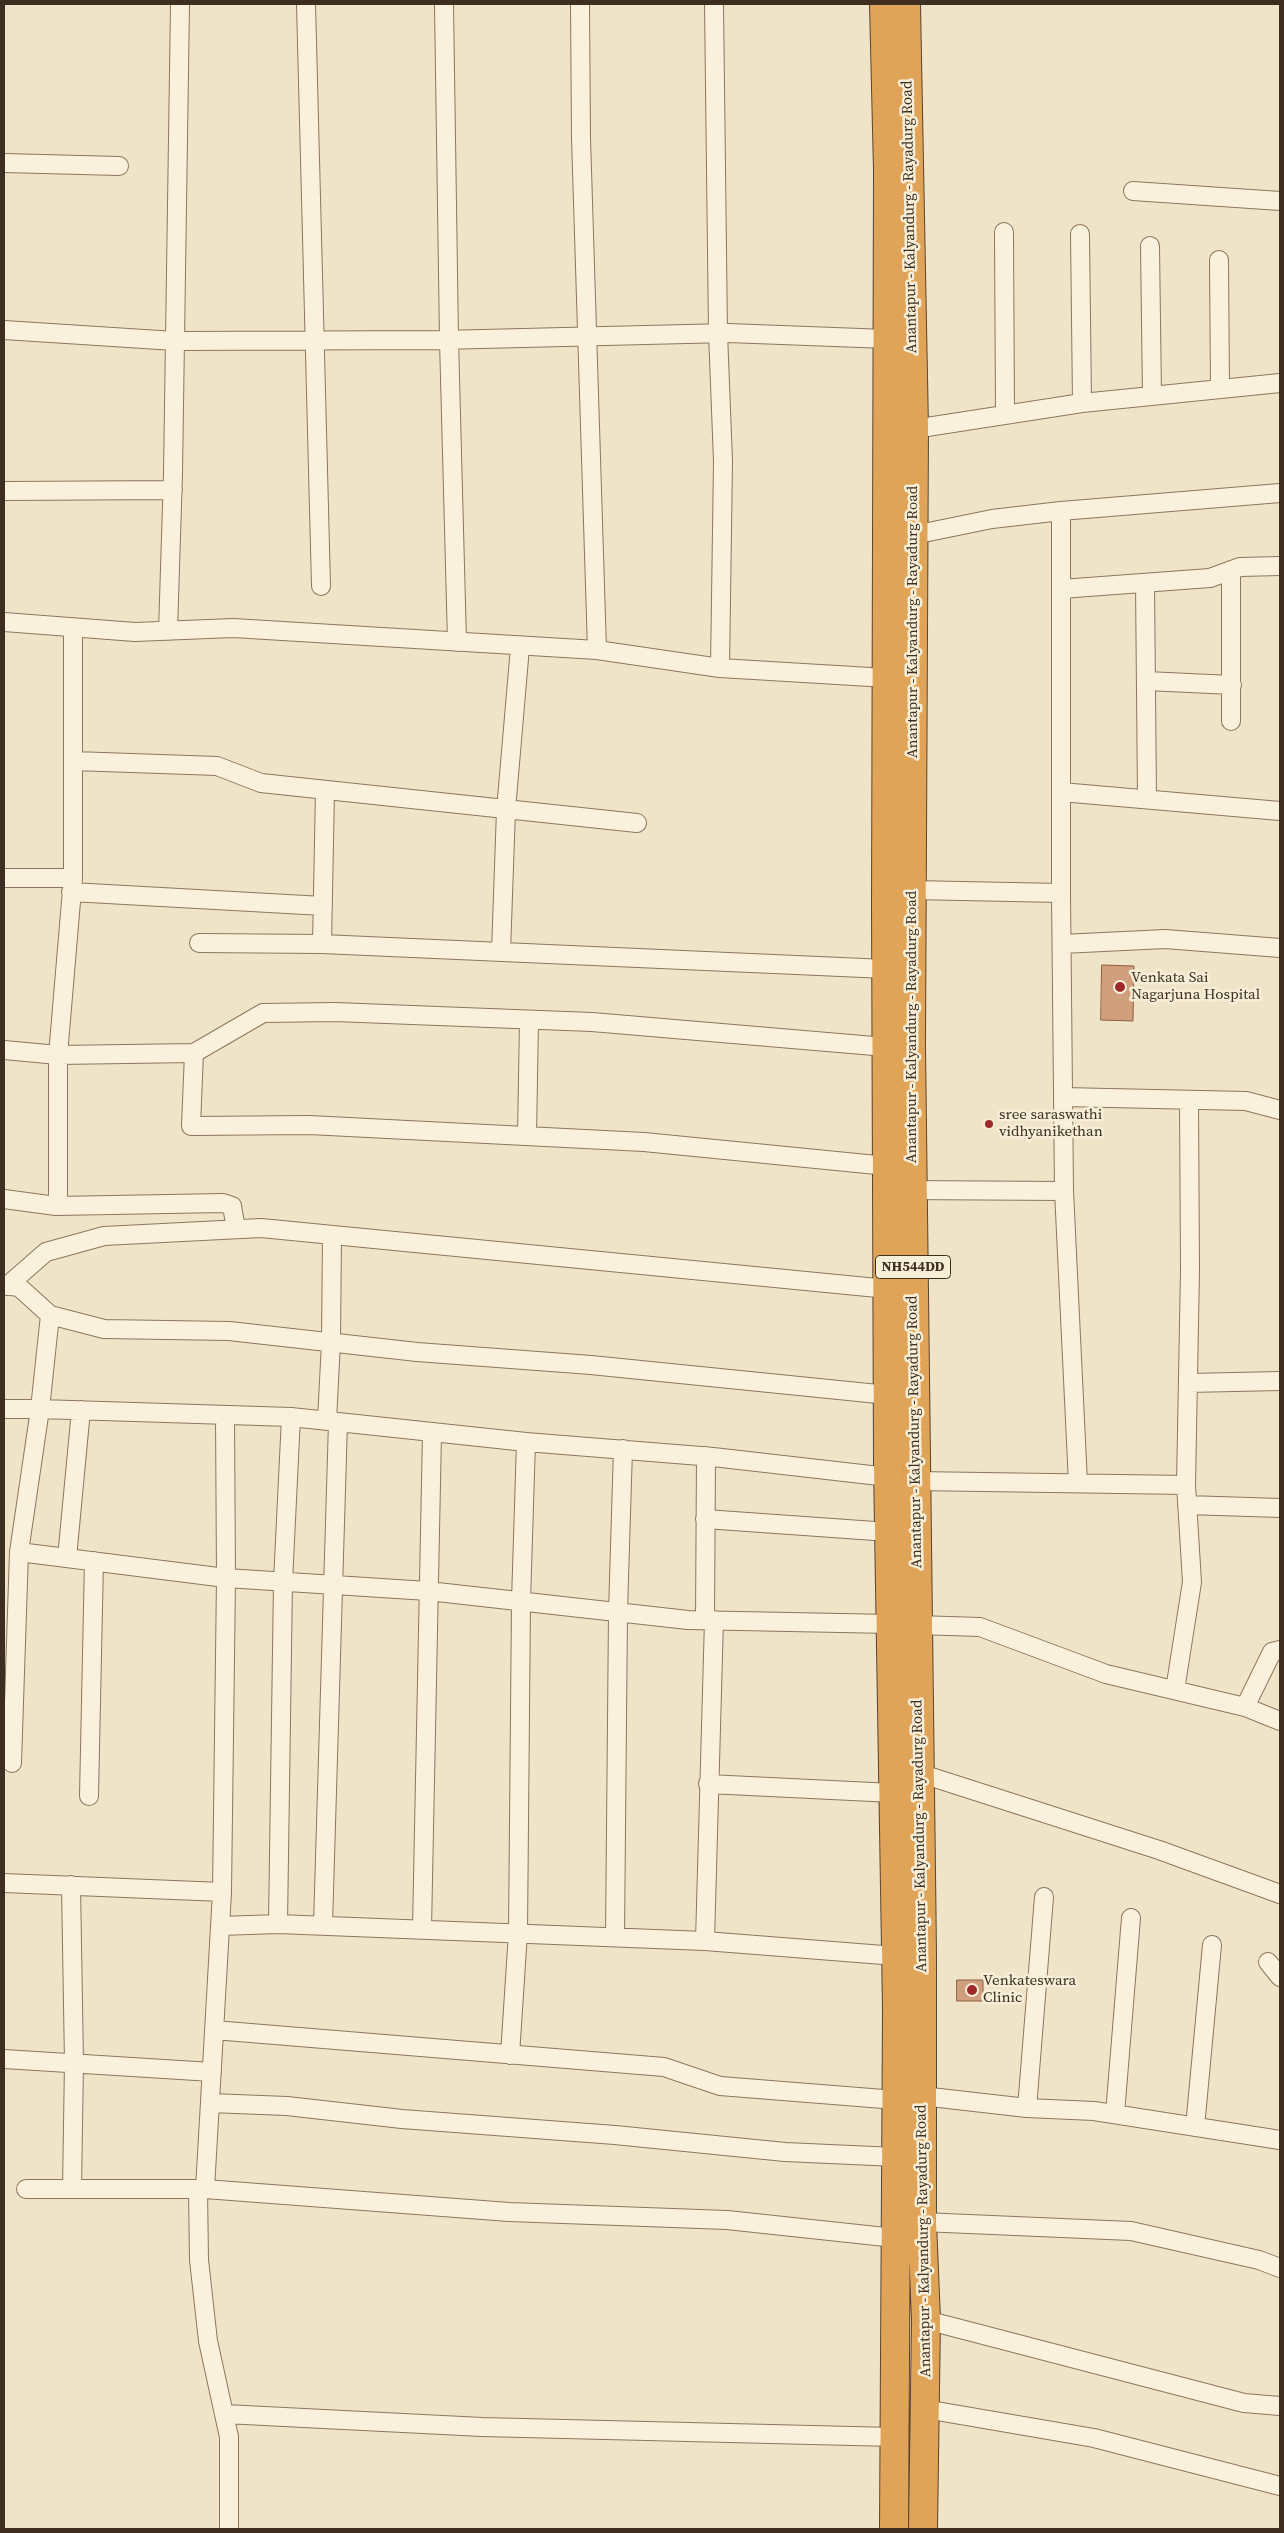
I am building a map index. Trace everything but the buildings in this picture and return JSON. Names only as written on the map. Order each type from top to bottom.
[{"type":"highway","name":"Anantapur - Kalyandurg - Rayadurg Road","points":[[884,4],[888,171],[886,1048],[915,1481],[919,1773],[909,2098],[896,2157],[894,2529]]},
{"type":"highway","name":"Anantapur - Kalyandurg - Rayadurg Road","points":[[906,4],[914,428],[912,890],[888,1289],[888,1477],[896,1956],[922,2222],[926,2320],[923,2529]]},
{"type":"street","points":[[168,631],[173,490],[180,4]]},
{"type":"street","points":[[306,4],[321,586]]},
{"type":"street","points":[[444,4],[449,340],[457,642]]},
{"type":"street","points":[[580,4],[581,138],[589,336],[597,650]]},
{"type":"street","points":[[714,4],[718,333],[723,461],[720,668]]},
{"type":"street","points":[[4,163],[119,166]]},
{"type":"street","points":[[1133,191],[1280,201]]},
{"type":"street","points":[[1004,232],[1005,414]]},
{"type":"street","points":[[1080,234],[1082,403]]},
{"type":"street","points":[[1150,246],[1152,396]]},
{"type":"street","points":[[1219,260],[1220,389]]},
{"type":"street","points":[[4,330],[175,341],[449,340],[718,333],[887,339]]},
{"type":"street","points":[[914,428],[1082,403],[1280,383]]},
{"type":"street","points":[[4,491],[173,490]]},
{"type":"street","points":[[887,539],[914,537],[992,519],[1061,511],[1280,493]]},
{"type":"street","points":[[1061,511],[1061,893],[1064,1191],[1078,1483]]},
{"type":"street","points":[[1061,588],[1210,578],[1245,566],[1280,566]]},
{"type":"street","points":[[1231,570],[1231,721]]},
{"type":"street","points":[[1145,583],[1147,800]]},
{"type":"street","points":[[4,622],[135,632],[233,628],[520,647],[597,650],[720,668],[887,678]]},
{"type":"street","points":[[56,1206],[58,1202],[58,1055],[72,885],[74,761],[73,627]]},
{"type":"street","points":[[501,952],[506,810],[520,647]]},
{"type":"street","points":[[1146,681],[1232,685]]},
{"type":"street","points":[[74,761],[217,766],[261,783],[637,823]]},
{"type":"street","points":[[322,944],[325,790]]},
{"type":"street","points":[[1061,792],[1280,810]]},
{"type":"street","points":[[4,878],[323,906]]},
{"type":"street","points":[[912,890],[1061,893]]},
{"type":"street","points":[[1062,944],[1165,939],[1280,948]]},
{"type":"street","points":[[199,943],[322,944],[886,969]]},
{"type":"street","points":[[4,1050],[58,1055],[194,1053],[263,1013],[335,1012],[592,1022],[886,1048]]},
{"type":"street","points":[[527,1136],[529,1020]]},
{"type":"street","points":[[194,1053],[191,1126],[309,1125],[644,1142],[895,1182],[1064,1191]]},
{"type":"street","points":[[1063,1097],[1246,1102],[1280,1110]]},
{"type":"street","points":[[1175,1690],[1192,1582],[1186,1485],[1189,1100]]},
{"type":"street","points":[[4,1199],[56,1206],[224,1203],[232,1206],[236,1229]]},
{"type":"street","points":[[5,1285],[46,1252],[104,1236],[262,1228],[888,1289]]},
{"type":"street","points":[[322,1926],[334,1585],[331,1342],[332,1235]]},
{"type":"street","points":[[5,1285],[19,1288],[50,1315],[104,1329],[229,1331],[417,1352],[591,1365],[888,1395]]},
{"type":"street","points":[[12,1763],[14,1562],[40,1409],[50,1315]]},
{"type":"street","points":[[1188,1384],[1280,1381]]},
{"type":"street","points":[[4,1409],[291,1416],[432,1433],[706,1456],[888,1477]]},
{"type":"street","points":[[68,1558],[81,1410]]},
{"type":"street","points":[[224,1415],[226,1578],[222,1892],[199,2260],[208,2341],[229,2436],[229,2529]]},
{"type":"street","points":[[278,1924],[283,1582],[291,1416]]},
{"type":"street","points":[[422,1929],[432,1433]]},
{"type":"street","points":[[510,2055],[518,1933],[520,1602],[526,1442]]},
{"type":"street","points":[[615,1937],[618,1612],[623,1450]]},
{"type":"street","points":[[704,1941],[708,1784],[709,1620],[705,1519],[706,1456]]},
{"type":"street","points":[[915,1481],[1186,1485]]},
{"type":"street","points":[[1188,1505],[1280,1508]]},
{"type":"street","points":[[705,1519],[889,1532]]},
{"type":"street","points":[[14,1562],[68,1558],[226,1578],[428,1591],[709,1620],[890,1624]]},
{"type":"street","points":[[89,1796],[94,1561]]},
{"type":"street","points":[[917,1625],[980,1627],[1106,1674],[1244,1707],[1280,1721]]},
{"type":"street","points":[[1244,1707],[1272,1652],[1280,1650]]},
{"type":"street","points":[[919,1773],[1159,1850],[1280,1894]]},
{"type":"street","points":[[708,1784],[893,1793]]},
{"type":"street","points":[[4,1883],[222,1892]]},
{"type":"street","points":[[71,1885],[74,2063],[72,2189]]},
{"type":"street","points":[[1027,2108],[1044,1897]]},
{"type":"street","points":[[1115,2114],[1130,1918]]},
{"type":"street","points":[[220,1926],[278,1924],[615,1937],[704,1941],[896,1956]]},
{"type":"street","points":[[1195,2127],[1212,1945]]},
{"type":"street","points":[[1268,1962],[1280,1978]]},
{"type":"street","points":[[214,2030],[664,2067],[720,2086],[1115,2114],[1280,2140]]},
{"type":"street","points":[[4,2059],[212,2072]]},
{"type":"street","points":[[210,2104],[287,2106],[420,2121],[615,2135],[775,2151],[896,2157]]},
{"type":"street","points":[[26,2189],[202,2189],[509,2212],[727,2220],[896,2238]]},
{"type":"street","points":[[922,2222],[1131,2230],[1259,2260],[1280,2268]]},
{"type":"street","points":[[926,2320],[1244,2402],[1280,2406]]},
{"type":"street","points":[[925,2408],[1094,2438],[1280,2486]]},
{"type":"street","points":[[225,2414],[482,2427],[894,2437]]},
{"type":"place","name":"Venkata Sai Nagarjuna Hospital","points":[[1120,987]]},
{"type":"place","name":"sree saraswathi vidhyanikethan","points":[[989,1124]]},
{"type":"place","name":"Venkateswara Clinic","points":[[972,1990]]}]
